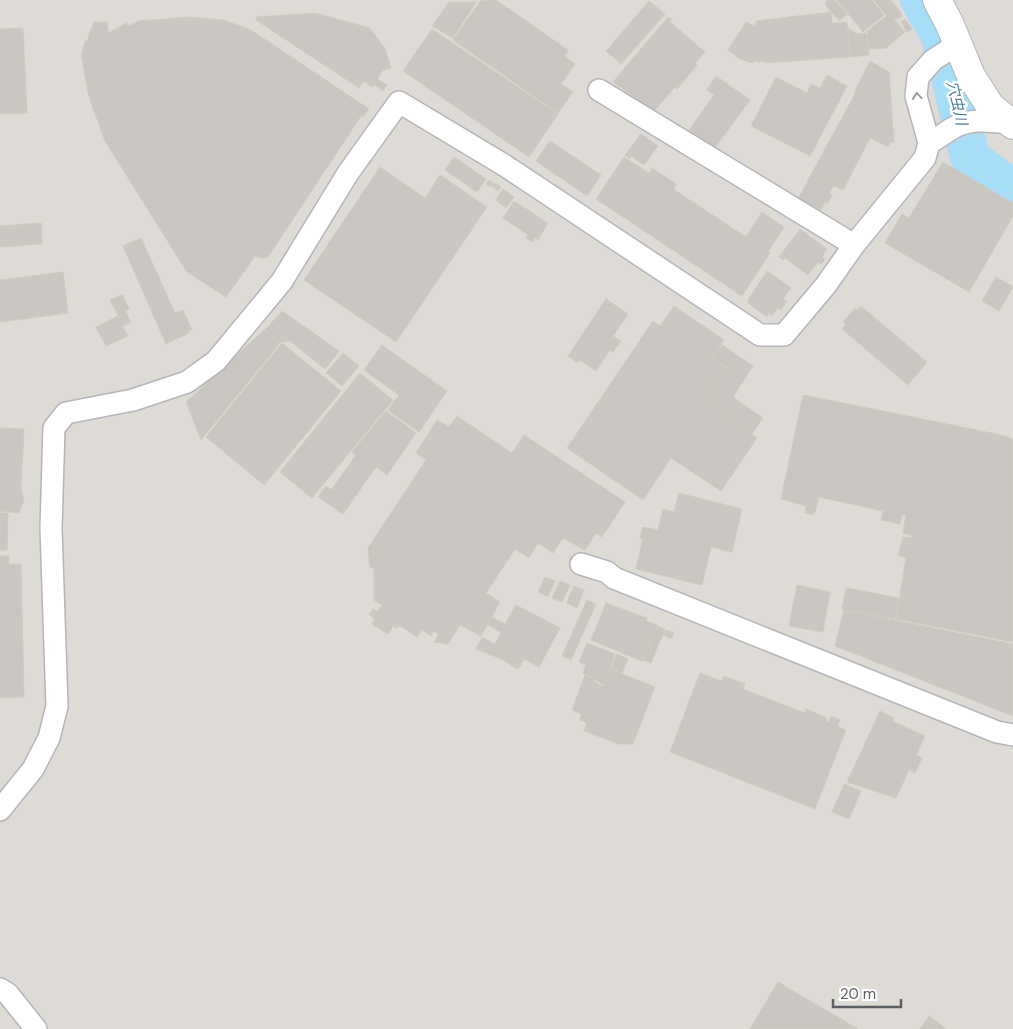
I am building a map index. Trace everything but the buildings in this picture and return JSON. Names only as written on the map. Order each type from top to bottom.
[{"type":"street","points":[[937,0],[950,24],[971,76],[990,106],[1012,124]]},
{"type":"street","points":[[0,810],[33,769],[49,738],[57,706],[51,528],[54,428],[66,413],[133,400],[187,382],[216,361],[282,281],[348,173],[399,102],[504,166],[760,335],[784,335],[826,285],[854,245],[925,158],[929,143],[916,96],[918,77],[933,60],[958,44]]},
{"type":"street","points":[[599,90],[854,245]]},
{"type":"street","points":[[929,143],[954,127],[984,120],[1012,124]]},
{"type":"street","points":[[581,564],[607,572],[614,578],[997,732],[1013,735]]},
{"type":"street","points":[[0,989],[8,994],[36,1029]]},
{"type":"shaded area","points":[[0,0],[1013,0],[1013,1029],[0,1029]]},
{"type":"waterway","name":"穴虫川","points":[[920,0],[941,36],[970,158],[1013,190]]}]
